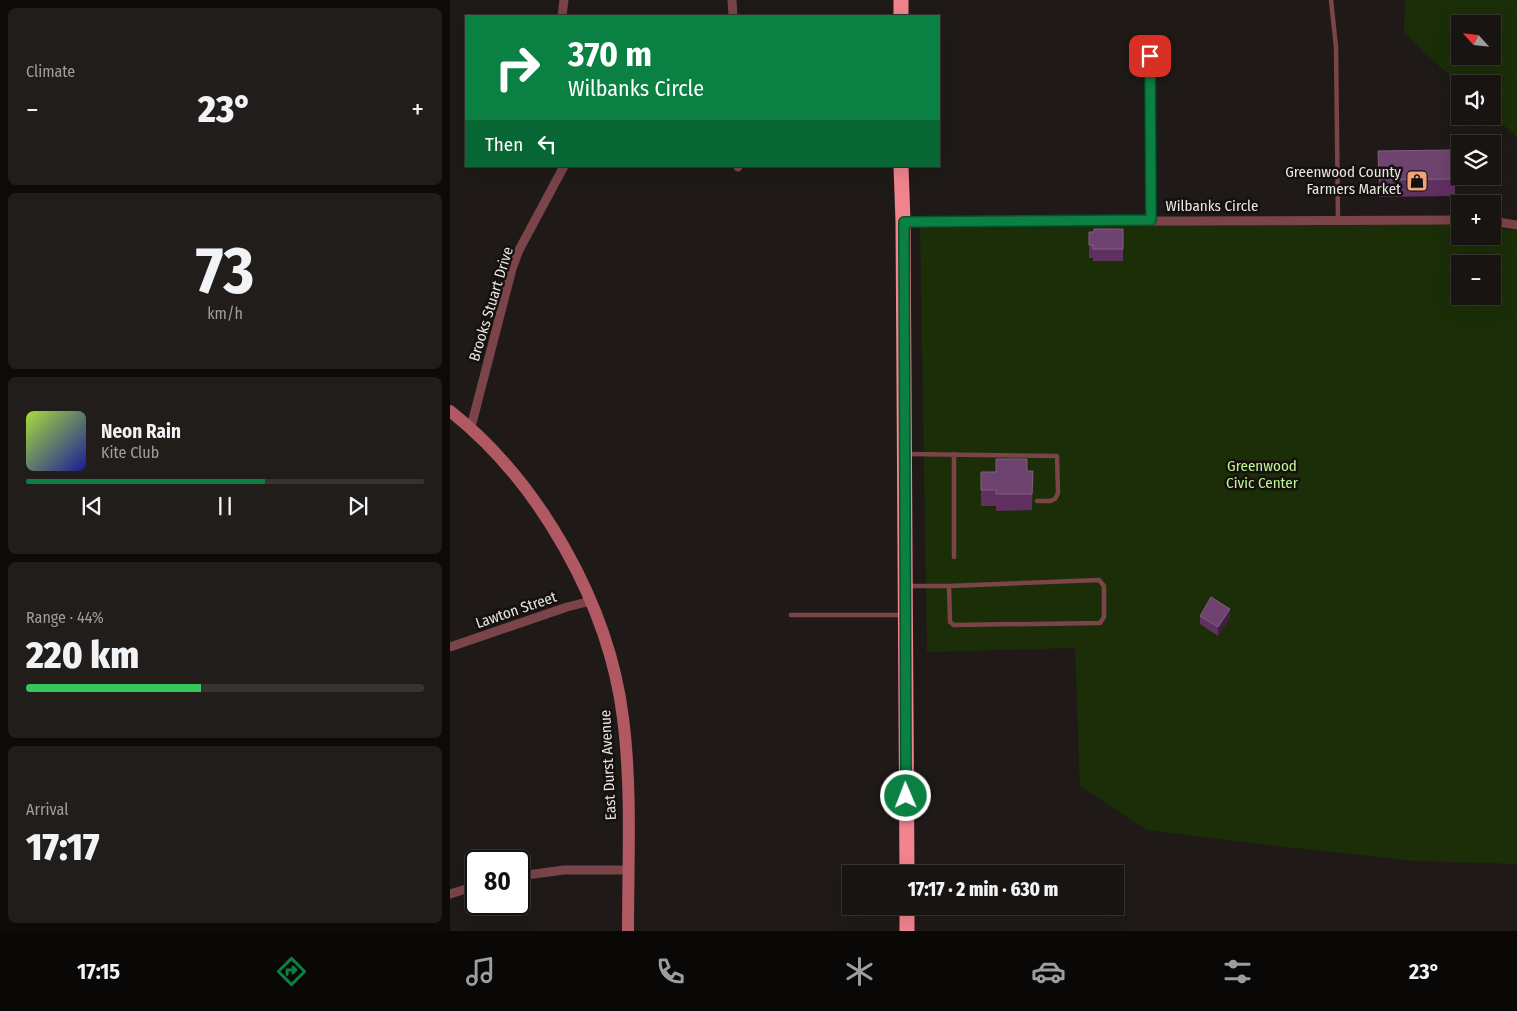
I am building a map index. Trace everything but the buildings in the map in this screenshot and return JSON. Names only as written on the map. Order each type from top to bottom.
[{"type":"highway","points":[[900,0],[901,15]]},
{"type":"highway","points":[[901,167],[904,222],[904,586],[907,865]]},
{"type":"highway","points":[[907,915],[907,931]]},
{"type":"street","points":[[562,15],[564,0]]},
{"type":"street","points":[[732,0],[733,15]]},
{"type":"street","name":"Brooks Stuart Drive","points":[[471,427],[512,269],[519,250],[563,167]]},
{"type":"street","name":"Wilbanks Circle","points":[[904,222],[1451,220]]},
{"type":"street","points":[[1501,222],[1517,225]]},
{"type":"street","name":"East Durst Avenue","points":[[450,411],[471,427],[541,510],[567,552],[591,601],[612,665],[623,717],[628,776],[628,931]]},
{"type":"street","name":"Lawton Street","points":[[450,647],[567,607],[591,601]]},
{"type":"street","points":[[530,875],[564,870],[628,870]]},
{"type":"street","points":[[450,894],[465,889]]},
{"type":"lane","points":[[1331,0],[1336,47],[1338,220]]},
{"type":"lane","points":[[1150,38],[1151,220]]},
{"type":"lane","points":[[904,454],[1057,456],[1058,493],[1055,499],[1050,501],[1037,501]]},
{"type":"lane","points":[[954,454],[954,557]]},
{"type":"lane","points":[[904,586],[1099,580],[1104,586],[1104,617],[1100,623],[954,625],[950,622],[949,615],[949,586]]},
{"type":"lane","points":[[791,615],[905,614]]},
{"type":"green space","points":[[1405,0],[1517,0],[1517,138],[1501,123],[1501,75],[1451,75],[1451,77],[1404,33]]},
{"type":"green space","name":"Greenwood Civic Center","points":[[1380,220],[1451,225],[1451,245],[1501,245],[1501,229],[1517,230],[1517,864],[1415,861],[1147,830],[1080,786],[1075,648],[927,652],[920,222]]},
{"type":"place","name":"Greenwood County Farmers Market","points":[[1417,181]]},
{"type":"route","points":[[906,796],[904,222],[1151,220],[1149,181],[1150,56]]}]
